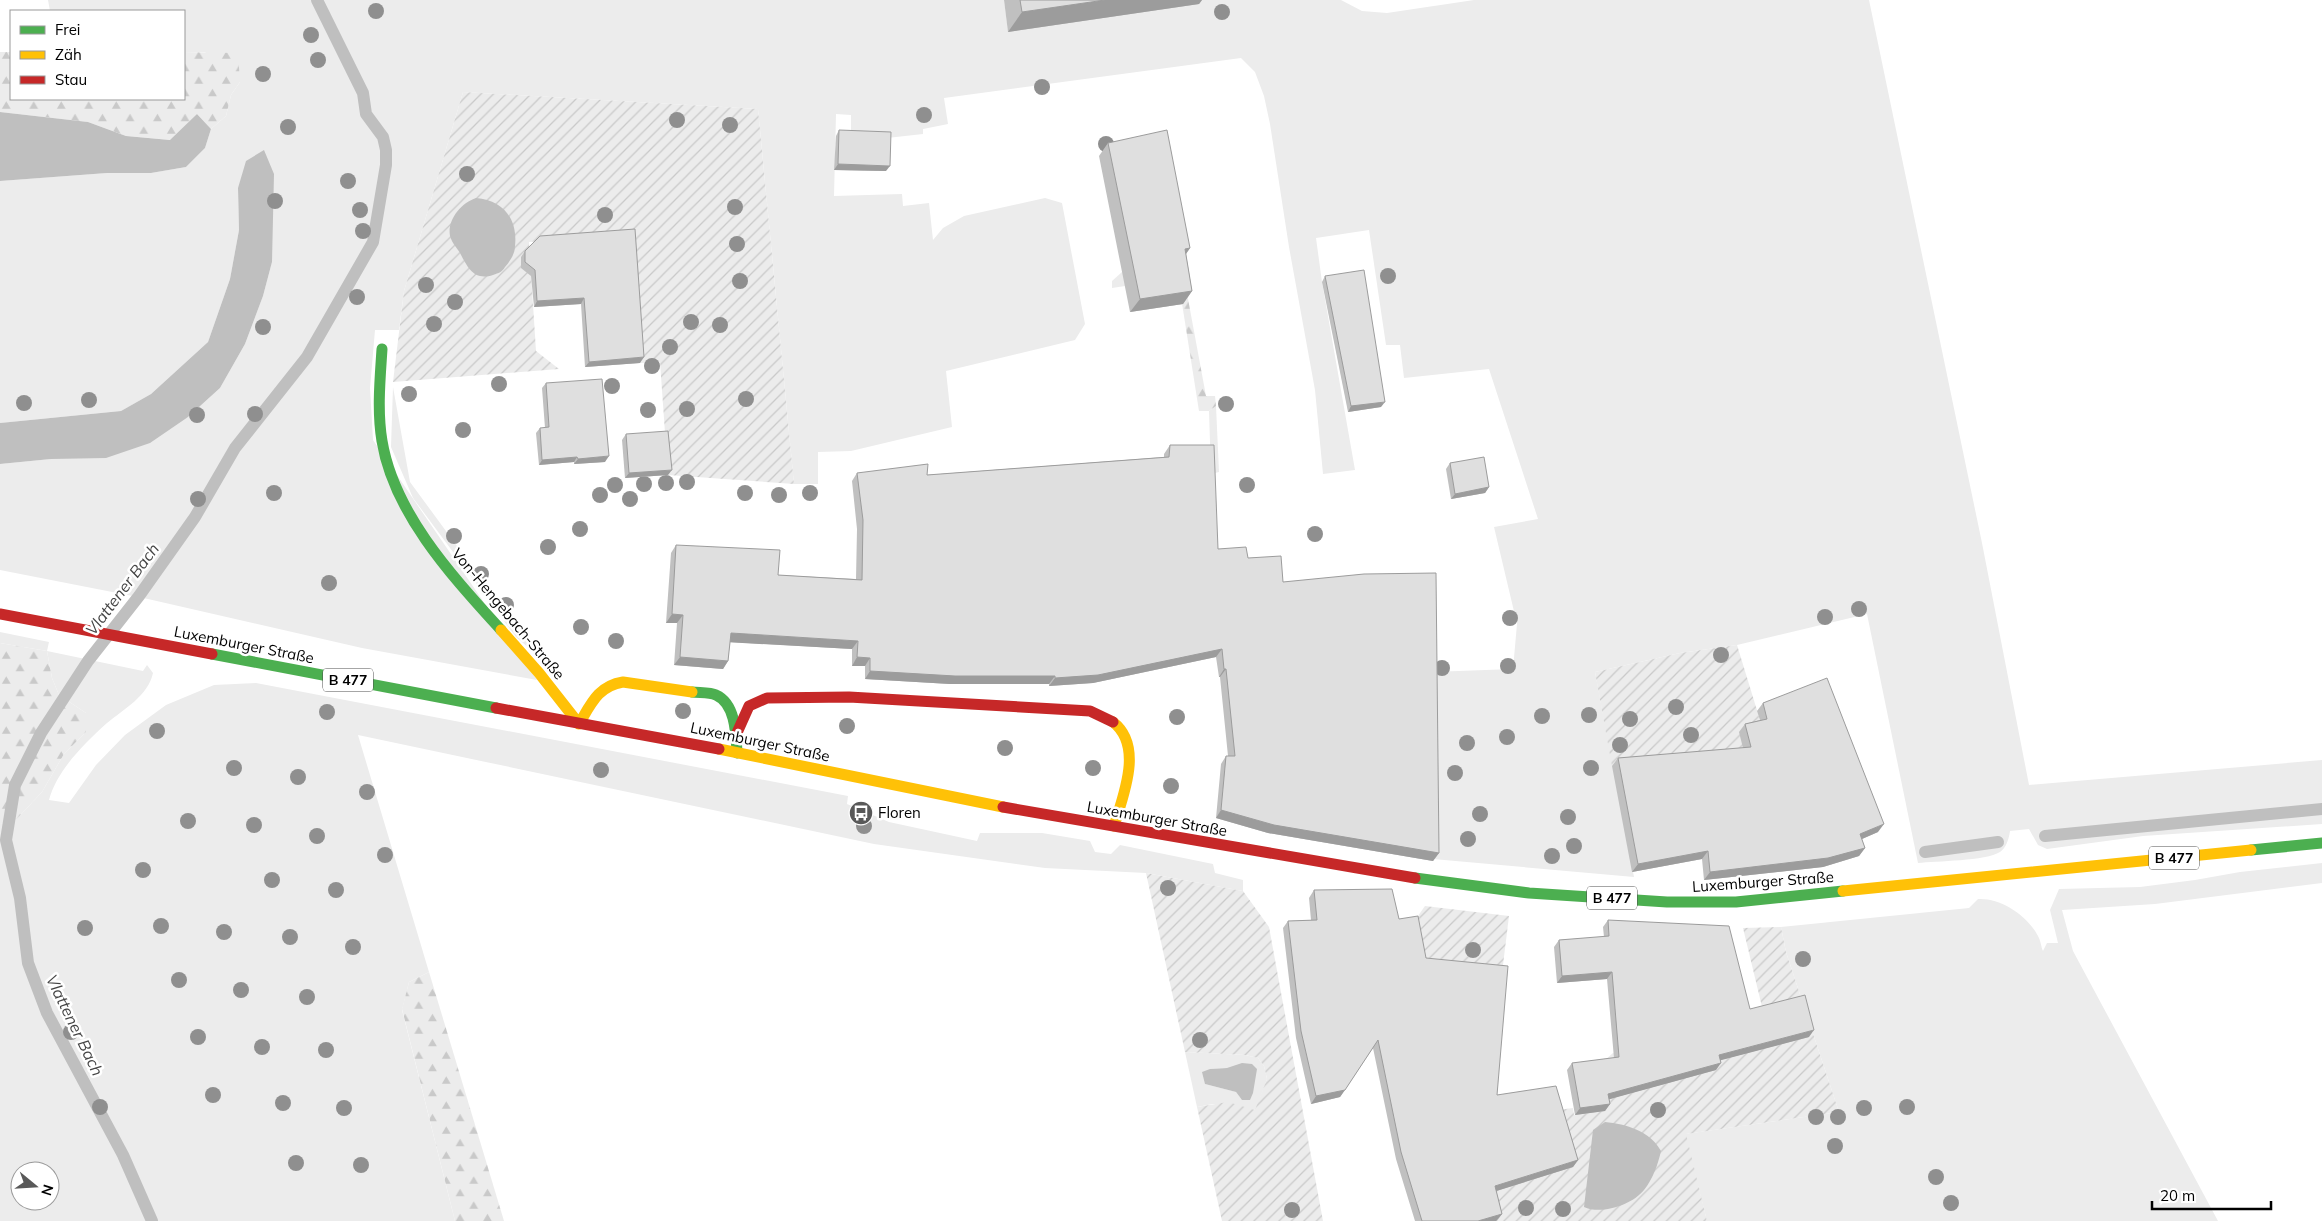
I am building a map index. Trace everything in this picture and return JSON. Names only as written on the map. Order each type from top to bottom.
[{"type":"main road","name":"Von-Hengebach-Straße","points":[[382,349],[379,420],[384,454],[394,483],[418,525],[465,589],[539,673],[579,724]]},
{"type":"main road","name":"Luxemburger Straße","points":[[0,614],[579,724],[662,737],[928,793],[1340,868],[1422,879],[1596,897],[1708,903],[1767,900],[2322,843]]},
{"type":"main road","points":[[579,724],[599,692],[609,683],[623,682],[716,695],[728,705],[733,715],[738,753]]},
{"type":"main road","points":[[736,734],[749,706],[767,698],[849,698],[1090,711],[1110,718],[1123,732],[1130,750],[1123,796],[1114,826]]},
{"type":"green space","points":[[48,0],[1004,0],[1008,31],[1199,0],[1341,0],[1362,11],[1387,13],[1474,0],[1869,0],[1982,543],[2029,785],[2322,760],[2322,824],[2143,836],[2047,849],[2038,845],[2029,829],[2010,831],[2004,848],[1993,855],[1973,859],[1918,863],[1867,614],[1737,645],[1680,653],[1595,672],[1634,877],[1433,859],[1431,672],[1513,669],[1517,624],[1494,527],[1538,519],[1489,369],[1404,378],[1400,345],[1386,345],[1369,230],[1316,238],[1355,470],[1323,474],[1315,390],[1289,247],[1270,124],[1264,96],[1255,72],[1241,58],[944,98],[948,124],[923,129],[923,134],[887,138],[851,136],[851,115],[836,114],[834,196],[902,194],[903,206],[929,203],[933,240],[943,228],[964,216],[1045,198],[1062,203],[1085,324],[1075,340],[946,371],[952,427],[851,451],[818,452],[818,484],[794,484],[758,109],[463,92],[404,291],[399,330],[375,330],[370,388],[373,440],[537,680],[362,648],[148,599],[0,570],[0,464],[51,459],[188,417],[220,388],[245,344],[263,296],[272,262],[238,188],[239,230],[230,279],[208,342],[151,394],[121,411],[0,423],[0,181],[107,173],[151,173],[186,167],[205,148],[211,129],[226,116],[231,95],[240,82],[205,52],[185,52],[185,10],[50,10]]},
{"type":"green space","points":[[0,52],[10,52],[10,100],[185,100],[185,52],[238,53],[240,82],[231,95],[226,116],[211,129],[197,114],[171,140],[126,136],[88,122],[0,112]]},
{"type":"green space","points":[[463,92],[758,109],[794,484],[668,475],[660,362],[640,363],[616,236],[529,242],[536,351],[559,369],[393,382],[404,291]]},
{"type":"green space","points":[[1181,261],[1206,396],[1215,396],[1216,406],[1209,411],[1199,411],[1178,278],[1112,288],[1112,281],[1122,272]]},
{"type":"green space","points":[[393,387],[410,482],[537,655],[516,637],[413,498],[391,447]]},
{"type":"green space","points":[[1216,406],[1219,472],[1211,474],[1209,411]]},
{"type":"green space","points":[[0,632],[49,642],[47,651],[0,643]]},
{"type":"green space","points":[[0,643],[47,651],[52,678],[59,695],[86,713],[86,732],[64,754],[42,792],[13,823],[0,824]]},
{"type":"green space","points":[[1737,645],[1779,782],[1612,766],[1595,672],[1680,653]]},
{"type":"green space","points":[[47,651],[143,671],[147,665],[153,673],[146,689],[141,695],[107,723],[72,758],[58,778],[49,800],[69,803],[96,765],[125,735],[166,705],[214,685],[256,683],[848,796],[847,804],[889,822],[977,841],[980,833],[1042,833],[1090,841],[1095,852],[1111,854],[1120,845],[1213,864],[1215,873],[1243,880],[1243,891],[1146,873],[1045,868],[874,844],[358,735],[429,972],[409,982],[402,1010],[455,1221],[0,1221],[0,824],[13,823],[42,792],[64,754],[86,732],[86,713],[59,695],[52,678]]},
{"type":"green space","points":[[2322,863],[2322,883],[2155,904],[2062,910],[2073,951],[2218,1221],[1707,1221],[1685,1134],[1839,1112],[1786,952],[1781,927],[1969,908],[1978,899],[1987,899],[2012,909],[2027,921],[2039,938],[2043,951],[2047,943],[2058,943],[2050,910],[2059,889],[2140,887],[2240,872]]},
{"type":"green space","points":[[1146,873],[1243,891],[1269,927],[1323,1221],[1222,1221],[1197,1107],[1228,1102],[1255,1110],[1267,1079],[1264,1066],[1258,1058],[1245,1055],[1185,1052]]},
{"type":"green space","points":[[1425,906],[1509,916],[1502,973],[1423,975],[1413,923]]},
{"type":"green space","points":[[1781,927],[1786,952],[1839,1112],[1686,1134],[1707,1221],[1496,1221],[1488,1193],[1558,1110],[1573,1108],[1574,1115],[1605,1111],[1598,1066],[1613,1053],[1646,1050],[1763,1011],[1743,928]]},
{"type":"green space","points":[[429,972],[504,1221],[455,1221],[402,1009],[409,982]]},
{"type":"green space","points":[[1185,1052],[1245,1055],[1258,1058],[1264,1066],[1267,1079],[1256,1110],[1213,1104],[1197,1107]],"holes":[[[1227,1068],[1242,1100],[1236,1092],[1205,1084],[1210,1069]]]},
{"type":"shaded area","points":[[0,112],[88,122],[126,136],[170,140],[197,114],[211,129],[205,148],[186,167],[151,173],[107,173],[0,181]]},
{"type":"shaded area","points":[[264,150],[274,174],[272,262],[263,296],[245,344],[220,388],[188,417],[150,443],[106,458],[51,459],[0,464],[0,423],[121,411],[151,394],[208,342],[230,279],[239,230],[238,188],[246,161]]},
{"type":"shaded area","points":[[476,198],[486,200],[501,207],[511,219],[514,227],[515,246],[512,257],[503,270],[493,275],[481,276],[472,272],[450,236],[451,224],[456,213],[470,200]]},
{"type":"shaded area","points":[[1242,1063],[1252,1064],[1257,1069],[1250,1100],[1242,1100],[1236,1092],[1205,1084],[1202,1072],[1210,1069],[1227,1068]]},
{"type":"shaded area","points":[[1605,1122],[1637,1130],[1651,1138],[1661,1151],[1653,1176],[1639,1195],[1616,1207],[1599,1210],[1584,1207],[1593,1130]]},
{"type":"building","points":[[1020,0],[1105,0],[1022,12]]},
{"type":"building","points":[[839,130],[891,132],[890,166],[838,164]]},
{"type":"building","points":[[1167,130],[1190,248],[1185,249],[1192,291],[1140,299],[1108,143]]},
{"type":"building","points":[[635,229],[644,357],[589,362],[584,298],[537,301],[535,270],[525,262],[525,251],[540,236]]},
{"type":"building","points":[[1364,270],[1385,402],[1351,406],[1325,276]]},
{"type":"building","points":[[602,379],[609,456],[542,460],[540,428],[549,427],[546,383]]},
{"type":"building","points":[[668,431],[672,470],[629,473],[626,434]]},
{"type":"building","points":[[1170,445],[1214,445],[1218,549],[1246,547],[1248,558],[1281,556],[1283,582],[1364,574],[1436,573],[1439,853],[1274,825],[1221,810],[1226,756],[1235,756],[1226,669],[1224,669],[1222,649],[1098,675],[1055,678],[1055,676],[955,676],[870,671],[870,658],[857,657],[858,641],[731,633],[728,661],[680,657],[683,615],[672,614],[676,545],[780,550],[778,575],[862,580],[863,520],[857,473],[928,464],[927,475],[1169,457]]},
{"type":"building","points":[[1484,457],[1489,487],[1455,494],[1450,463]]},
{"type":"building","points":[[1827,678],[1884,824],[1860,834],[1865,848],[1828,858],[1710,872],[1708,851],[1638,864],[1618,758],[1751,747],[1745,724],[1767,719],[1763,703]]},
{"type":"building","points":[[1392,889],[1399,919],[1418,916],[1426,958],[1508,966],[1497,1095],[1556,1086],[1578,1160],[1495,1186],[1502,1214],[1478,1221],[1422,1221],[1401,1152],[1378,1040],[1345,1090],[1316,1096],[1301,1031],[1288,921],[1317,920],[1314,890]]},
{"type":"building","points":[[1608,920],[1729,926],[1750,1009],[1805,995],[1814,1030],[1719,1055],[1721,1063],[1608,1094],[1610,1104],[1580,1108],[1572,1063],[1619,1057],[1612,972],[1562,976],[1559,940],[1609,936]]},
{"type":"waterway","name":"Vlattener Bach","points":[[152,1221],[123,1155],[47,1013],[28,963],[20,898],[6,840],[15,785],[41,733],[88,661],[139,596],[195,517],[235,448],[307,357],[373,242],[386,165],[386,150],[383,137],[366,114],[363,93],[317,0]]},
{"type":"waterway","points":[[2045,836],[2322,809]]},
{"type":"waterway","points":[[1925,852],[1998,842]]},
{"type":"traffic: fast","points":[[382,349],[379,395],[380,430],[389,468],[399,494],[412,519],[445,566],[501,630]]},
{"type":"traffic: fast","points":[[212,654],[496,708]]},
{"type":"traffic: fast","points":[[692,692],[714,694],[723,699],[728,705],[734,721],[737,753]]},
{"type":"traffic: fast","points":[[2251,850],[2322,843]]},
{"type":"traffic: fast","points":[[1415,878],[1529,893],[1667,902],[1736,902],[1843,891]]},
{"type":"traffic: slow","points":[[501,630],[539,673],[579,724],[596,697],[607,687],[614,684],[623,682],[692,692]]},
{"type":"traffic: slow","points":[[1113,722],[1122,732],[1127,744],[1129,758],[1126,786],[1114,826]]},
{"type":"traffic: slow","points":[[719,749],[1003,807]]},
{"type":"traffic: slow","points":[[1843,891],[2251,850]]},
{"type":"traffic: jam","points":[[0,614],[212,654]]},
{"type":"traffic: jam","points":[[736,735],[749,706],[767,698],[849,697],[1090,711],[1113,722]]},
{"type":"traffic: jam","points":[[496,708],[719,749]]},
{"type":"traffic: jam","points":[[1003,807],[1415,878]]},
{"type":"place","name":"Floren","points":[[861,813]]}]
